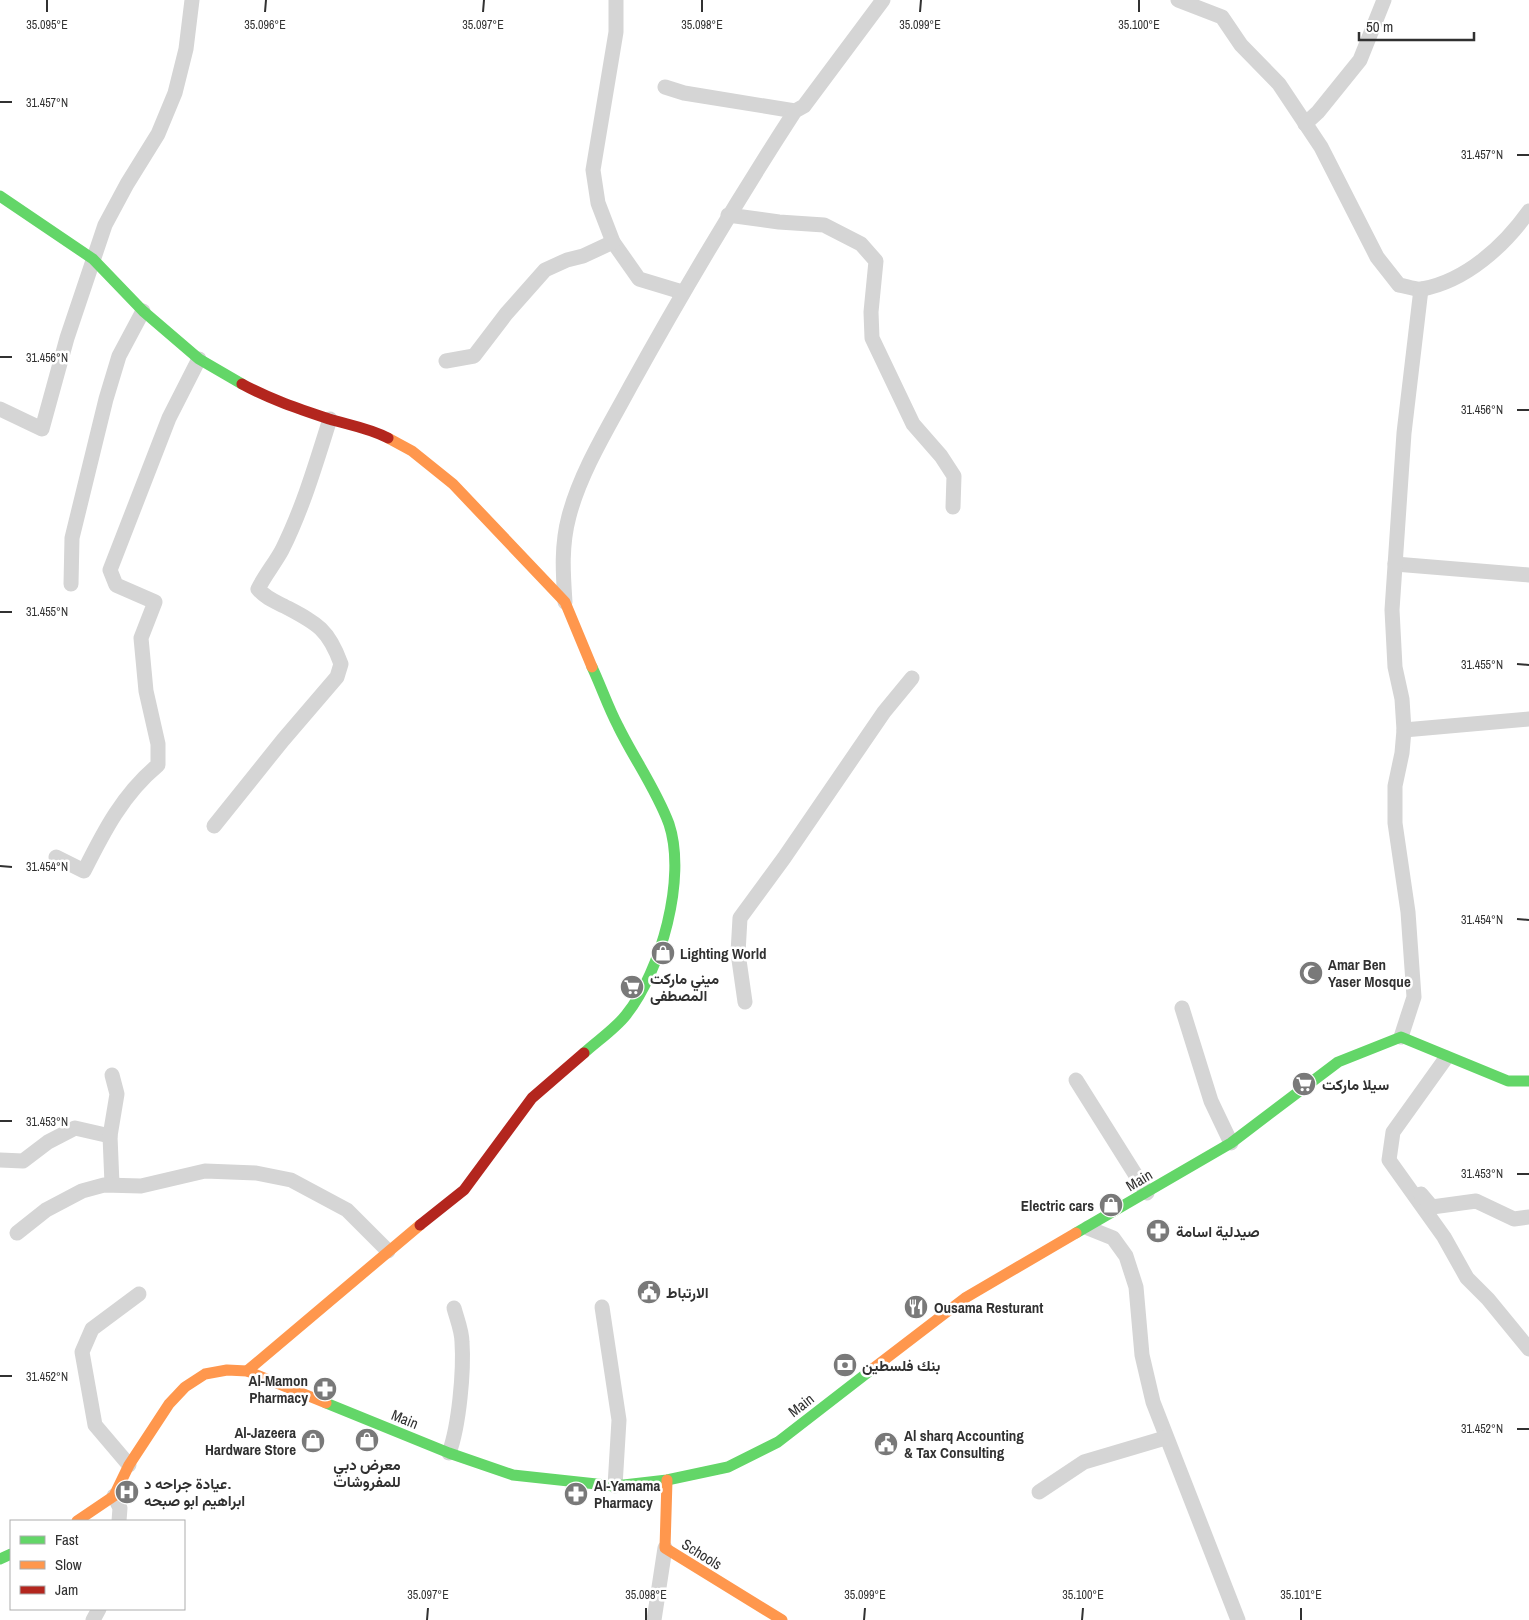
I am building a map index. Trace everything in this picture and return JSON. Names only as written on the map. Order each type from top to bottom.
[{"type":"street","points":[[0,409],[42,429],[62,356],[93,259],[116,204],[148,153],[168,114],[186,49],[192,0]]},
{"type":"street","points":[[616,0],[616,32],[593,170],[598,203],[613,242],[639,279],[682,292]]},
{"type":"street","points":[[247,1371],[388,1251],[464,1190],[532,1098],[625,1018],[635,1003],[653,967],[665,932],[673,880],[674,852],[669,825],[654,791],[617,724],[565,602],[561,558],[572,507],[585,472],[682,292],[728,215],[795,112],[804,106],[883,0]]},
{"type":"street","points":[[1178,0],[1222,17],[1241,45],[1279,84],[1330,164],[1377,257],[1399,285],[1421,289],[1454,278],[1494,252],[1529,211]]},
{"type":"street","points":[[1305,124],[1318,112],[1360,60],[1384,0]]},
{"type":"street","points":[[664,87],[684,93],[795,112]]},
{"type":"street","points":[[0,196],[93,259],[143,311],[199,359],[260,394],[330,419],[371,429],[412,451],[453,484],[565,602]]},
{"type":"street","points":[[728,215],[779,222],[824,225],[861,244],[876,260],[871,312],[872,338],[913,424],[941,456],[954,476],[952,507]]},
{"type":"street","points":[[446,361],[474,356],[506,314],[546,270],[613,242]]},
{"type":"street","points":[[1421,289],[1405,423],[1395,564],[1393,639],[1404,730],[1396,786],[1395,823],[1408,912],[1414,997],[1401,1038],[1446,1058],[1508,1081],[1529,1081]]},
{"type":"street","points":[[71,584],[72,538],[106,399],[119,356],[143,311]]},
{"type":"street","points":[[56,857],[84,872],[112,817],[142,778],[158,765],[158,744],[146,692],[142,638],[154,602],[116,585],[110,570],[169,418],[199,359]]},
{"type":"street","points":[[214,826],[282,740],[337,677],[342,664],[334,643],[318,625],[265,597],[258,589],[266,572],[281,552],[306,495],[330,419]]},
{"type":"street","points":[[1395,564],[1529,574]]},
{"type":"street","points":[[745,1002],[738,953],[740,918],[784,858],[884,712],[912,678]]},
{"type":"street","points":[[1404,730],[1529,719]]},
{"type":"street","points":[[1182,1008],[1212,1101],[1231,1143]]},
{"type":"street","name":"Main","points":[[114,1496],[129,1464],[169,1404],[185,1387],[205,1374],[227,1370],[247,1371],[449,1453],[513,1475],[615,1486],[667,1480],[728,1467],[778,1442],[965,1298],[1231,1143],[1338,1062],[1401,1038]]},
{"type":"street","points":[[1446,1058],[1393,1132],[1389,1160],[1444,1237],[1467,1278],[1488,1299],[1529,1349]]},
{"type":"street","points":[[112,1075],[117,1094],[110,1136],[112,1184]]},
{"type":"street","points":[[1076,1080],[1147,1193]]},
{"type":"street","points":[[0,1160],[23,1160],[48,1142],[75,1128],[110,1136]]},
{"type":"street","points":[[1389,1160],[1432,1207],[1476,1200],[1514,1219],[1529,1218]]},
{"type":"street","points":[[17,1233],[46,1210],[82,1191],[112,1184],[141,1186],[204,1171],[256,1173],[290,1180],[347,1210],[388,1251]]},
{"type":"street","points":[[1088,1228],[1114,1238],[1126,1256],[1132,1274],[1147,1379],[1166,1438],[1238,1620]]},
{"type":"street","points":[[129,1464],[95,1425],[82,1352],[92,1329],[139,1294]]},
{"type":"street","points":[[602,1307],[619,1420],[615,1486]]},
{"type":"street","points":[[449,1453],[453,1442],[459,1405],[462,1341],[454,1308]]},
{"type":"street","points":[[1039,1492],[1084,1462],[1166,1438]]},
{"type":"street","name":"Schools","points":[[667,1480],[666,1548],[760,1609],[782,1620]]},
{"type":"street","points":[[78,1520],[114,1496],[120,1508],[119,1520]]},
{"type":"street","points":[[654,1620],[666,1548]]},
{"type":"traffic: fast","points":[[0,196],[93,259],[143,311],[199,359],[242,384]]},
{"type":"traffic: fast","points":[[584,1053],[622,1020],[639,996],[650,974],[660,949],[667,923],[673,897],[675,870],[674,846],[664,811],[614,719],[592,667]]},
{"type":"traffic: fast","points":[[1076,1233],[1231,1143],[1338,1062],[1401,1037],[1508,1081],[1529,1081]]},
{"type":"traffic: fast","points":[[326,1403],[449,1453],[513,1475],[615,1486],[667,1480],[728,1467],[778,1442],[871,1370]]},
{"type":"traffic: fast","points":[[0,1559],[10,1554]]},
{"type":"traffic: slow","points":[[388,438],[412,451],[453,484],[565,602],[592,667]]},
{"type":"traffic: slow","points":[[247,1371],[420,1225]]},
{"type":"traffic: slow","points":[[871,1370],[965,1298],[1076,1233]]},
{"type":"traffic: slow","points":[[78,1520],[114,1496],[129,1465],[169,1404],[185,1387],[205,1374],[227,1370],[247,1371],[326,1403]]},
{"type":"traffic: slow","points":[[667,1480],[665,1548],[782,1620]]},
{"type":"traffic: jam","points":[[242,384],[295,407],[366,429],[388,438]]},
{"type":"traffic: jam","points":[[420,1225],[464,1190],[532,1098],[584,1053]]},
{"type":"place","name":"Lighting World","points":[[663,953]]},
{"type":"place","name":"Amar Ben Yaser Mosque","points":[[1311,973]]},
{"type":"place","name":"ميني ماركت المصطفى","points":[[632,987]]},
{"type":"place","name":"سيلا ماركت","points":[[1304,1084]]},
{"type":"place","name":"Electric cars","points":[[1111,1205]]},
{"type":"place","name":"صيدلية اسامة","points":[[1158,1231]]},
{"type":"place","name":"الارتباط","points":[[649,1292]]},
{"type":"place","name":"Ousama Resturant","points":[[916,1307]]},
{"type":"place","name":"بنك فلسطين","points":[[845,1365]]},
{"type":"place","name":"Al-Mamon Pharmacy","points":[[325,1389]]},
{"type":"place","name":"معرض دبي للمفروشات","points":[[367,1440]]},
{"type":"place","name":"Al-Jazeera Hardware Store","points":[[313,1441]]},
{"type":"place","name":"Al sharq Accounting & Tax Consulting","points":[[886,1444]]},
{"type":"place","name":"عيادة جراحه د. ابراهيم ابو صبحه","points":[[127,1492]]},
{"type":"place","name":"Al-Yamama Pharmacy","points":[[576,1494]]}]
